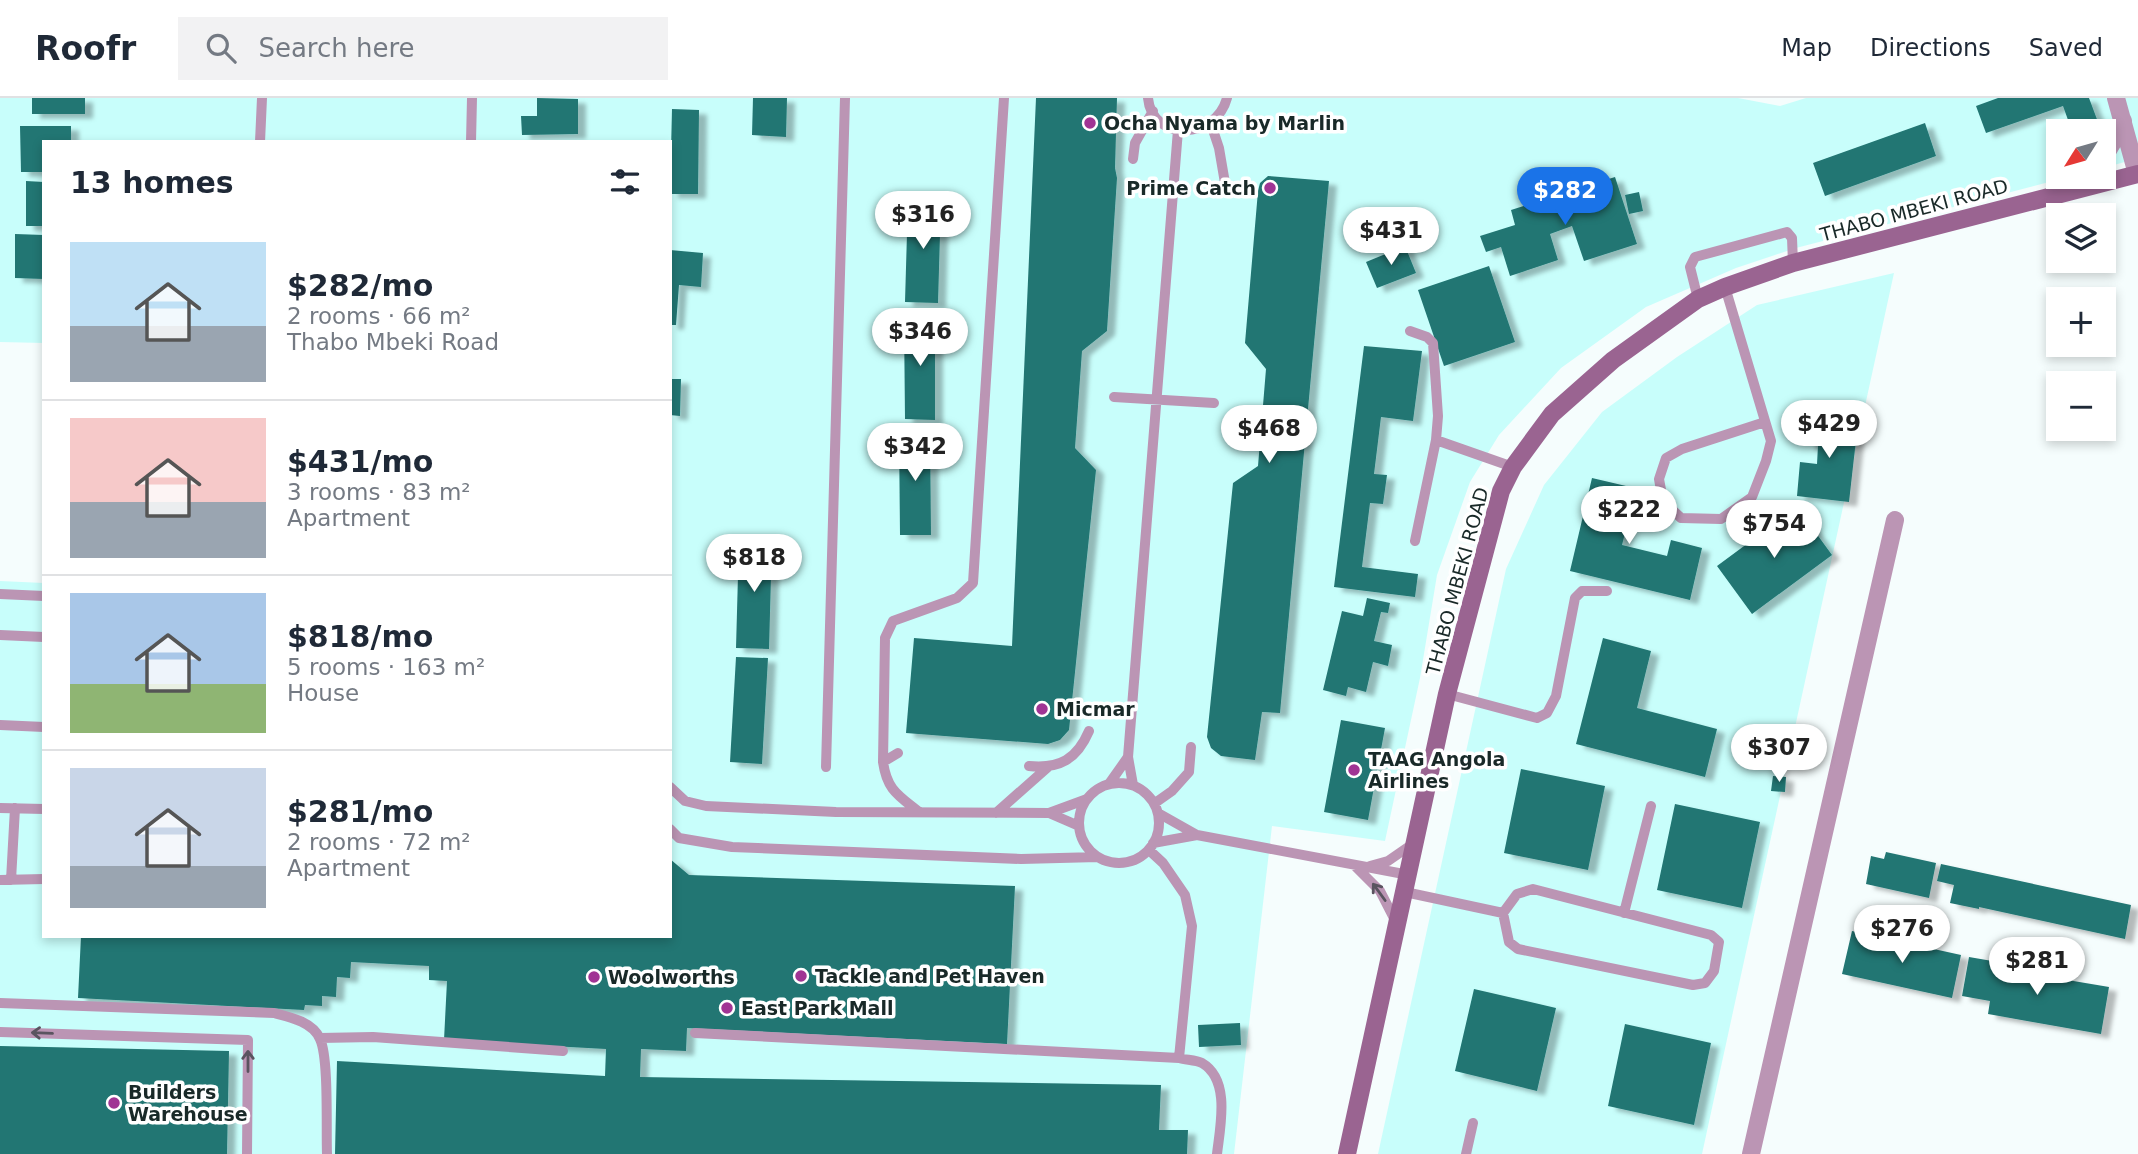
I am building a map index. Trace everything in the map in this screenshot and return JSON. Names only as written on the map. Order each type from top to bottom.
[{"type":"main road","name":"THABO MBEKI ROAD","points":[[1347,1154],[1447,694],[1501,491],[1513,467],[1552,414],[1613,360],[1698,299],[1725,287],[1793,263],[2138,174]]},
{"type":"street","points":[[2116,98],[2138,174]]},
{"type":"street","points":[[2122,119],[2138,136]]},
{"type":"street","points":[[2116,135],[2122,119]]},
{"type":"street","points":[[1751,1154],[1895,520]]},
{"type":"lane","points":[[260,140],[261,98]]},
{"type":"lane","points":[[471,140],[472,98]]},
{"type":"lane","points":[[826,767],[845,98]]},
{"type":"lane","points":[[919,812],[898,796],[886,780],[883,762],[885,638],[893,621],[957,598],[973,583],[1004,98]]},
{"type":"lane","points":[[1148,98],[1159,120],[1178,130],[1196,130],[1212,124],[1224,110],[1227,98]]},
{"type":"lane","points":[[1133,159],[1135,143],[1153,111]]},
{"type":"lane","points":[[1212,124],[1224,183]]},
{"type":"lane","points":[[1133,785],[1128,757],[1178,130]]},
{"type":"lane","points":[[1698,299],[1690,267],[1695,257],[1787,232],[1792,238],[1793,263]]},
{"type":"lane","points":[[1725,287],[1771,441],[1766,461],[1752,497],[1721,519],[1681,518],[1663,501],[1659,479],[1666,458],[1682,449],[1765,422]]},
{"type":"lane","points":[[1410,331],[1427,337],[1433,344],[1438,416],[1436,440],[1415,541]]},
{"type":"lane","points":[[1114,397],[1214,403]]},
{"type":"lane","points":[[1436,440],[1513,467]]},
{"type":"lane","points":[[1447,694],[1537,718],[1547,713],[1556,696],[1574,598],[1582,591],[1607,591]]},
{"type":"lane","points":[[0,594],[42,596]]},
{"type":"lane","points":[[0,635],[42,637]]},
{"type":"lane","points":[[0,725],[42,727]]},
{"type":"lane","points":[[1029,766],[1066,762],[1081,750],[1089,731]]},
{"type":"lane","points":[[1156,808],[1189,772],[1191,747]]},
{"type":"lane","points":[[883,762],[898,753]]},
{"type":"lane","points":[[1109,784],[1128,757]]},
{"type":"lane","points":[[996,813],[1050,765]]},
{"type":"lane","points":[[672,831],[679,838],[732,847],[1021,859],[1098,857],[1115,863],[1140,857],[1151,847],[1159,826],[1156,808],[1148,794],[1133,785],[1109,784],[1092,792],[1081,812],[1079,826],[1086,846],[1098,857]]},
{"type":"lane","points":[[672,789],[685,802],[706,806],[836,812],[1049,813],[1087,799]]},
{"type":"lane","points":[[1624,913],[1651,806]]},
{"type":"lane","points":[[0,807],[42,809]]},
{"type":"lane","points":[[15,808],[5,880],[42,879]]},
{"type":"lane","points":[[1156,808],[1197,835],[1353,865],[1371,866],[1388,862],[1417,840]]},
{"type":"lane","points":[[1049,813],[1079,826]]},
{"type":"lane","points":[[1151,847],[1197,835]]},
{"type":"lane","points":[[1151,847],[1185,895],[1192,926],[1179,1058]]},
{"type":"lane","points":[[1353,865],[1503,912]]},
{"type":"lane","points":[[1353,865],[1380,891],[1397,925]]},
{"type":"lane","points":[[1533,889],[1711,936],[1719,942],[1713,971],[1705,984],[1693,985],[1518,949],[1509,942],[1503,912],[1517,894],[1533,889]]},
{"type":"lane","points":[[0,1003],[274,1013],[295,1019],[310,1027],[320,1038],[324,1055],[327,1154]]},
{"type":"lane","points":[[0,1032],[248,1040],[247,1154]]},
{"type":"lane","points":[[695,1033],[1179,1058],[1201,1063],[1215,1077],[1222,1102],[1217,1154]]},
{"type":"lane","points":[[320,1038],[373,1037],[564,1051]]},
{"type":"lane","points":[[1466,1154],[1473,1122]]},
{"type":"shaded area","points":[[0,98],[1738,98],[1780,106],[1806,98],[2138,98],[2138,158],[2116,164],[2116,119],[2046,119],[2046,183],[1796,248],[1736,268],[1646,307],[1561,368],[1499,435],[1470,482],[1437,575],[1420,678],[1385,841],[1272,826],[1234,1154],[0,1154],[0,581],[42,583],[42,938],[672,938],[672,140],[42,140],[42,343],[0,342]]},
{"type":"shaded area","points":[[1894,273],[1702,1154],[1378,1154],[1506,569],[1544,485],[1602,412],[1677,357],[1757,305]]},
{"type":"building","points":[[32,98],[85,98],[85,114],[32,114]]},
{"type":"building","points":[[537,98],[578,99],[578,134],[522,135],[521,116],[537,116]]},
{"type":"building","points":[[753,98],[787,98],[786,137],[752,135]]},
{"type":"building","points":[[1036,98],[1117,98],[1117,178],[1107,331],[1082,351],[1075,448],[1096,470],[1069,730],[1060,740],[1048,744],[906,733],[914,638],[1012,646]]},
{"type":"building","points":[[1998,98],[2089,98],[2097,119],[2068,119],[2063,106],[1986,133],[1976,106]]},
{"type":"building","points":[[672,109],[699,110],[698,194],[672,194]]},
{"type":"building","points":[[1925,123],[1936,156],[1825,196],[1813,163]]},
{"type":"building","points":[[20,126],[71,126],[71,140],[42,140],[42,172],[21,172]]},
{"type":"building","points":[[1268,176],[1329,181],[1280,713],[1262,712],[1255,760],[1221,756],[1211,748],[1207,737],[1233,483],[1258,466],[1266,369],[1245,343],[1258,191],[1260,183]]},
{"type":"building","points":[[1615,177],[1637,244],[1584,261],[1572,226],[1550,234],[1558,260],[1510,276],[1501,247],[1486,252],[1480,236],[1515,225],[1511,210]]},
{"type":"building","points":[[26,181],[42,182],[42,226],[26,226]]},
{"type":"building","points":[[1639,192],[1643,211],[1629,214],[1625,195]]},
{"type":"building","points":[[908,199],[941,200],[938,303],[905,302]]},
{"type":"building","points":[[15,234],[42,235],[42,279],[15,278]]},
{"type":"building","points":[[1405,246],[1416,273],[1377,288],[1366,262]]},
{"type":"building","points":[[672,250],[703,253],[701,287],[679,285],[676,325],[672,325]]},
{"type":"building","points":[[1489,266],[1515,342],[1444,366],[1418,290]]},
{"type":"building","points":[[935,317],[935,420],[905,419],[904,318]]},
{"type":"building","points":[[1364,346],[1422,351],[1413,421],[1381,417],[1374,474],[1387,475],[1383,504],[1370,503],[1362,567],[1418,574],[1415,597],[1334,587]]},
{"type":"building","points":[[672,379],[681,379],[680,416],[672,415]]},
{"type":"building","points":[[1810,416],[1858,422],[1849,502],[1797,496],[1800,462],[1817,464],[1818,446],[1807,445]]},
{"type":"building","points":[[899,431],[930,431],[931,535],[900,535]]},
{"type":"building","points":[[1592,478],[1643,490],[1635,522],[1628,521],[1622,545],[1667,556],[1671,540],[1702,548],[1690,600],[1570,571]]},
{"type":"building","points":[[1797,507],[1832,555],[1752,614],[1717,566]]},
{"type":"building","points":[[739,539],[772,540],[769,649],[736,648]]},
{"type":"building","points":[[1367,598],[1390,603],[1388,613],[1381,612],[1374,641],[1392,645],[1388,666],[1373,662],[1366,692],[1348,687],[1346,696],[1323,690],[1342,611],[1363,616]]},
{"type":"building","points":[[1603,638],[1651,651],[1637,708],[1717,729],[1705,777],[1576,744]]},
{"type":"building","points":[[736,657],[768,658],[762,764],[730,762]]},
{"type":"building","name":"TAAG Angola Airlines","points":[[1341,720],[1385,728],[1368,820],[1324,812]]},
{"type":"building","points":[[1521,769],[1605,786],[1588,870],[1504,853]]},
{"type":"building","points":[[1773,776],[1786,777],[1785,792],[1771,791]]},
{"type":"building","points":[[1675,804],[1760,822],[1742,908],[1657,890]]},
{"type":"building","points":[[1886,852],[1936,863],[1929,898],[1866,884],[1871,856],[1884,859]]},
{"type":"building","name":"East Park Mall","points":[[672,861],[689,875],[1015,886],[1007,1044],[687,1028],[686,1051],[641,1049],[640,1077],[1161,1085],[1159,1130],[1188,1130],[1187,1154],[335,1154],[337,1061],[605,1076],[606,1049],[444,1040],[447,981],[429,980],[429,966],[351,962],[350,978],[337,977],[336,997],[322,996],[322,1006],[305,1005],[304,1010],[78,998],[81,938],[672,938]]},
{"type":"building","points":[[1941,864],[2131,905],[2125,939],[1950,903],[1954,885],[1937,881]]},
{"type":"building","points":[[1852,931],[1961,955],[1952,998],[1842,974]]},
{"type":"building","points":[[1969,957],[1998,962],[1997,968],[2109,987],[2101,1034],[1988,1014],[1990,1001],[1962,996]]},
{"type":"building","points":[[1474,989],[1556,1008],[1537,1091],[1455,1071]]},
{"type":"building","points":[[1240,1023],[1241,1045],[1199,1047],[1198,1025]]},
{"type":"building","points":[[1625,1024],[1711,1043],[1694,1125],[1608,1106]]},
{"type":"building","name":"Builders Warehouse","points":[[0,1046],[229,1051],[227,1154],[0,1154]]},
{"type":"place","name":"Ocha Nyama by Marlin","points":[[1090,123]]},
{"type":"place","name":"Prime Catch","points":[[1270,188]]},
{"type":"place","name":"Micmar","points":[[1042,709]]},
{"type":"place","name":"TAAG Angola Airlines","points":[[1354,770]]},
{"type":"place","name":"Tackle and Pet Haven","points":[[801,976]]},
{"type":"place","name":"Woolworths","points":[[594,977]]},
{"type":"place","name":"East Park Mall","points":[[727,1008]]},
{"type":"place","name":"Builders Warehouse","points":[[114,1103]]}]
